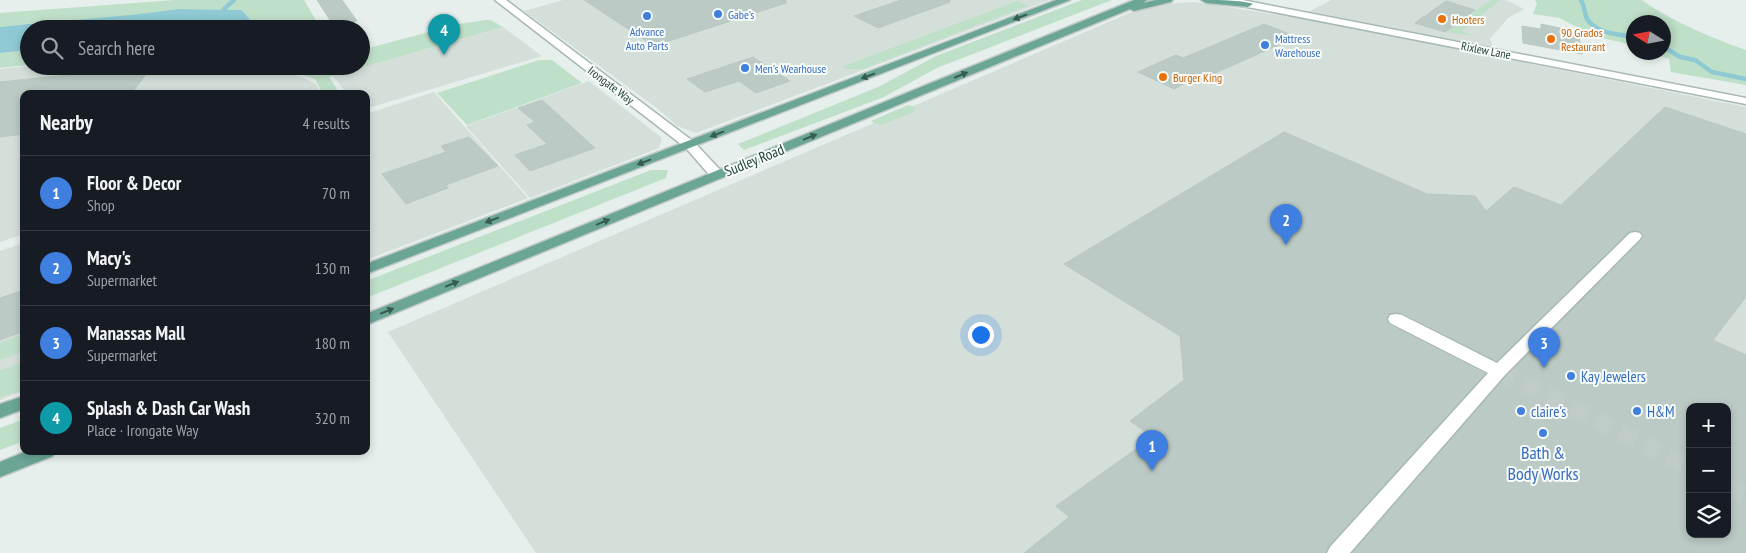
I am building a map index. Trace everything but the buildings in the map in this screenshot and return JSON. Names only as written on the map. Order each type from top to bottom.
[{"type":"main road","points":[[370,267],[1065,0]]},
{"type":"main road","name":"Sudley Road","points":[[370,318],[1142,0]]},
{"type":"main road","points":[[1094,20],[1150,3],[1168,0]]},
{"type":"main road","points":[[1206,0],[1250,2]]},
{"type":"main road","points":[[0,411],[20,404]]},
{"type":"main road","points":[[0,470],[36,455]]},
{"type":"street","name":"Irongate Way","points":[[500,0],[690,145],[717,175]]},
{"type":"street","name":"Rixlew Lane","points":[[1227,0],[1250,2],[1746,93]]},
{"type":"street","name":"Rixlew Lane","points":[[1250,2],[1746,101]]},
{"type":"street","points":[[1337,553],[1498,371],[1635,236]]},
{"type":"street","points":[[1396,318],[1498,371]]},
{"type":"shaded area","points":[[563,0],[813,0],[813,2],[814,0],[1049,0],[696,133],[677,126],[658,109],[524,11]]},
{"type":"shaded area","points":[[1331,0],[1506,0],[1524,9],[1508,18],[1490,39],[1497,57],[1746,107],[1746,553],[536,553],[388,332],[1134,11],[1162,4],[1195,2],[1297,18]]},
{"type":"shaded area","points":[[503,27],[542,56],[372,107],[370,107],[370,90],[344,90],[333,76],[370,75],[370,65]]},
{"type":"shaded area","points":[[20,67],[20,75],[296,75],[316,84],[319,90],[20,90],[20,235],[0,242],[0,69]]},
{"type":"shaded area","points":[[589,81],[662,138],[659,148],[530,198],[466,126]]},
{"type":"shaded area","points":[[434,92],[528,198],[370,258],[370,113]]},
{"type":"shaded area","points":[[20,244],[20,392],[0,400],[0,251]]},
{"type":"green space","points":[[174,0],[304,0],[316,20],[250,20],[242,10],[178,9],[125,17],[75,20],[20,20],[20,25],[0,27],[0,13]]},
{"type":"green space","points":[[1082,0],[1112,0],[937,68],[884,97],[744,150],[738,144],[878,87],[936,56]]},
{"type":"green space","points":[[1491,0],[1500,0],[1462,31],[1474,36],[1445,32]]},
{"type":"green space","points":[[1535,0],[1642,0],[1665,15],[1626,15],[1626,43],[1597,37],[1559,18],[1533,14],[1537,3]]},
{"type":"green space","points":[[1017,1],[1027,6],[863,69],[841,67]]},
{"type":"green space","points":[[1671,18],[1746,50],[1746,85],[1671,72],[1669,60],[1671,60]]},
{"type":"green space","points":[[491,20],[503,27],[370,65],[370,48],[459,24]]},
{"type":"green space","points":[[20,51],[20,66],[0,68],[0,53]]},
{"type":"green space","points":[[539,60],[552,60],[582,83],[467,125],[437,93]]},
{"type":"green space","points":[[303,75],[336,75],[329,77],[337,90],[321,90],[315,79]]},
{"type":"green space","points":[[908,105],[915,107],[914,112],[881,125],[871,121]]},
{"type":"green space","points":[[651,170],[668,170],[666,178],[370,296],[370,279]]},
{"type":"green space","points":[[20,336],[20,352],[0,360],[0,343]]},
{"type":"green space","points":[[20,363],[20,391],[0,397],[0,370]]},
{"type":"green space","points":[[20,420],[20,442],[0,450],[0,428]]},
{"type":"water","points":[[178,9],[242,10],[250,20],[70,20],[134,15]]},
{"type":"water","points":[[20,25],[20,51],[0,53],[0,27]]},
{"type":"waterway","points":[[224,9],[234,0]]},
{"type":"waterway","points":[[1581,0],[1587,19],[1596,28],[1626,35]]},
{"type":"waterway","points":[[1671,51],[1680,57],[1695,60],[1712,72],[1746,79]]},
{"type":"tunnel","points":[[1499,371],[1686,466]]},
{"type":"tunnel","points":[[1731,489],[1746,496]]},
{"type":"place","name":"Gabe's","points":[[718,14]]},
{"type":"place","name":"Advance Auto Parts","points":[[647,16]]},
{"type":"place","name":"Hooters","points":[[1442,19]]},
{"type":"place","name":"90 Grados Restaurant","points":[[1551,39]]},
{"type":"place","name":"Mattress Warehouse","points":[[1265,45]]},
{"type":"place","name":"Splash & Dash Car Wash","points":[[444,55]]},
{"type":"place","name":"Men's Wearhouse","points":[[745,68]]},
{"type":"place","name":"Burger King","points":[[1163,77]]},
{"type":"place","name":"Macy's","points":[[1286,245]]},
{"type":"place","name":"Manassas Mall","points":[[1544,368]]},
{"type":"place","name":"Kay Jewelers","points":[[1571,376]]},
{"type":"place","name":"claire's","points":[[1521,411]]},
{"type":"place","name":"H&M","points":[[1637,411]]},
{"type":"place","name":"Bath & Body Works","points":[[1543,433]]},
{"type":"place","name":"Floor & Decor","points":[[1152,471]]}]
